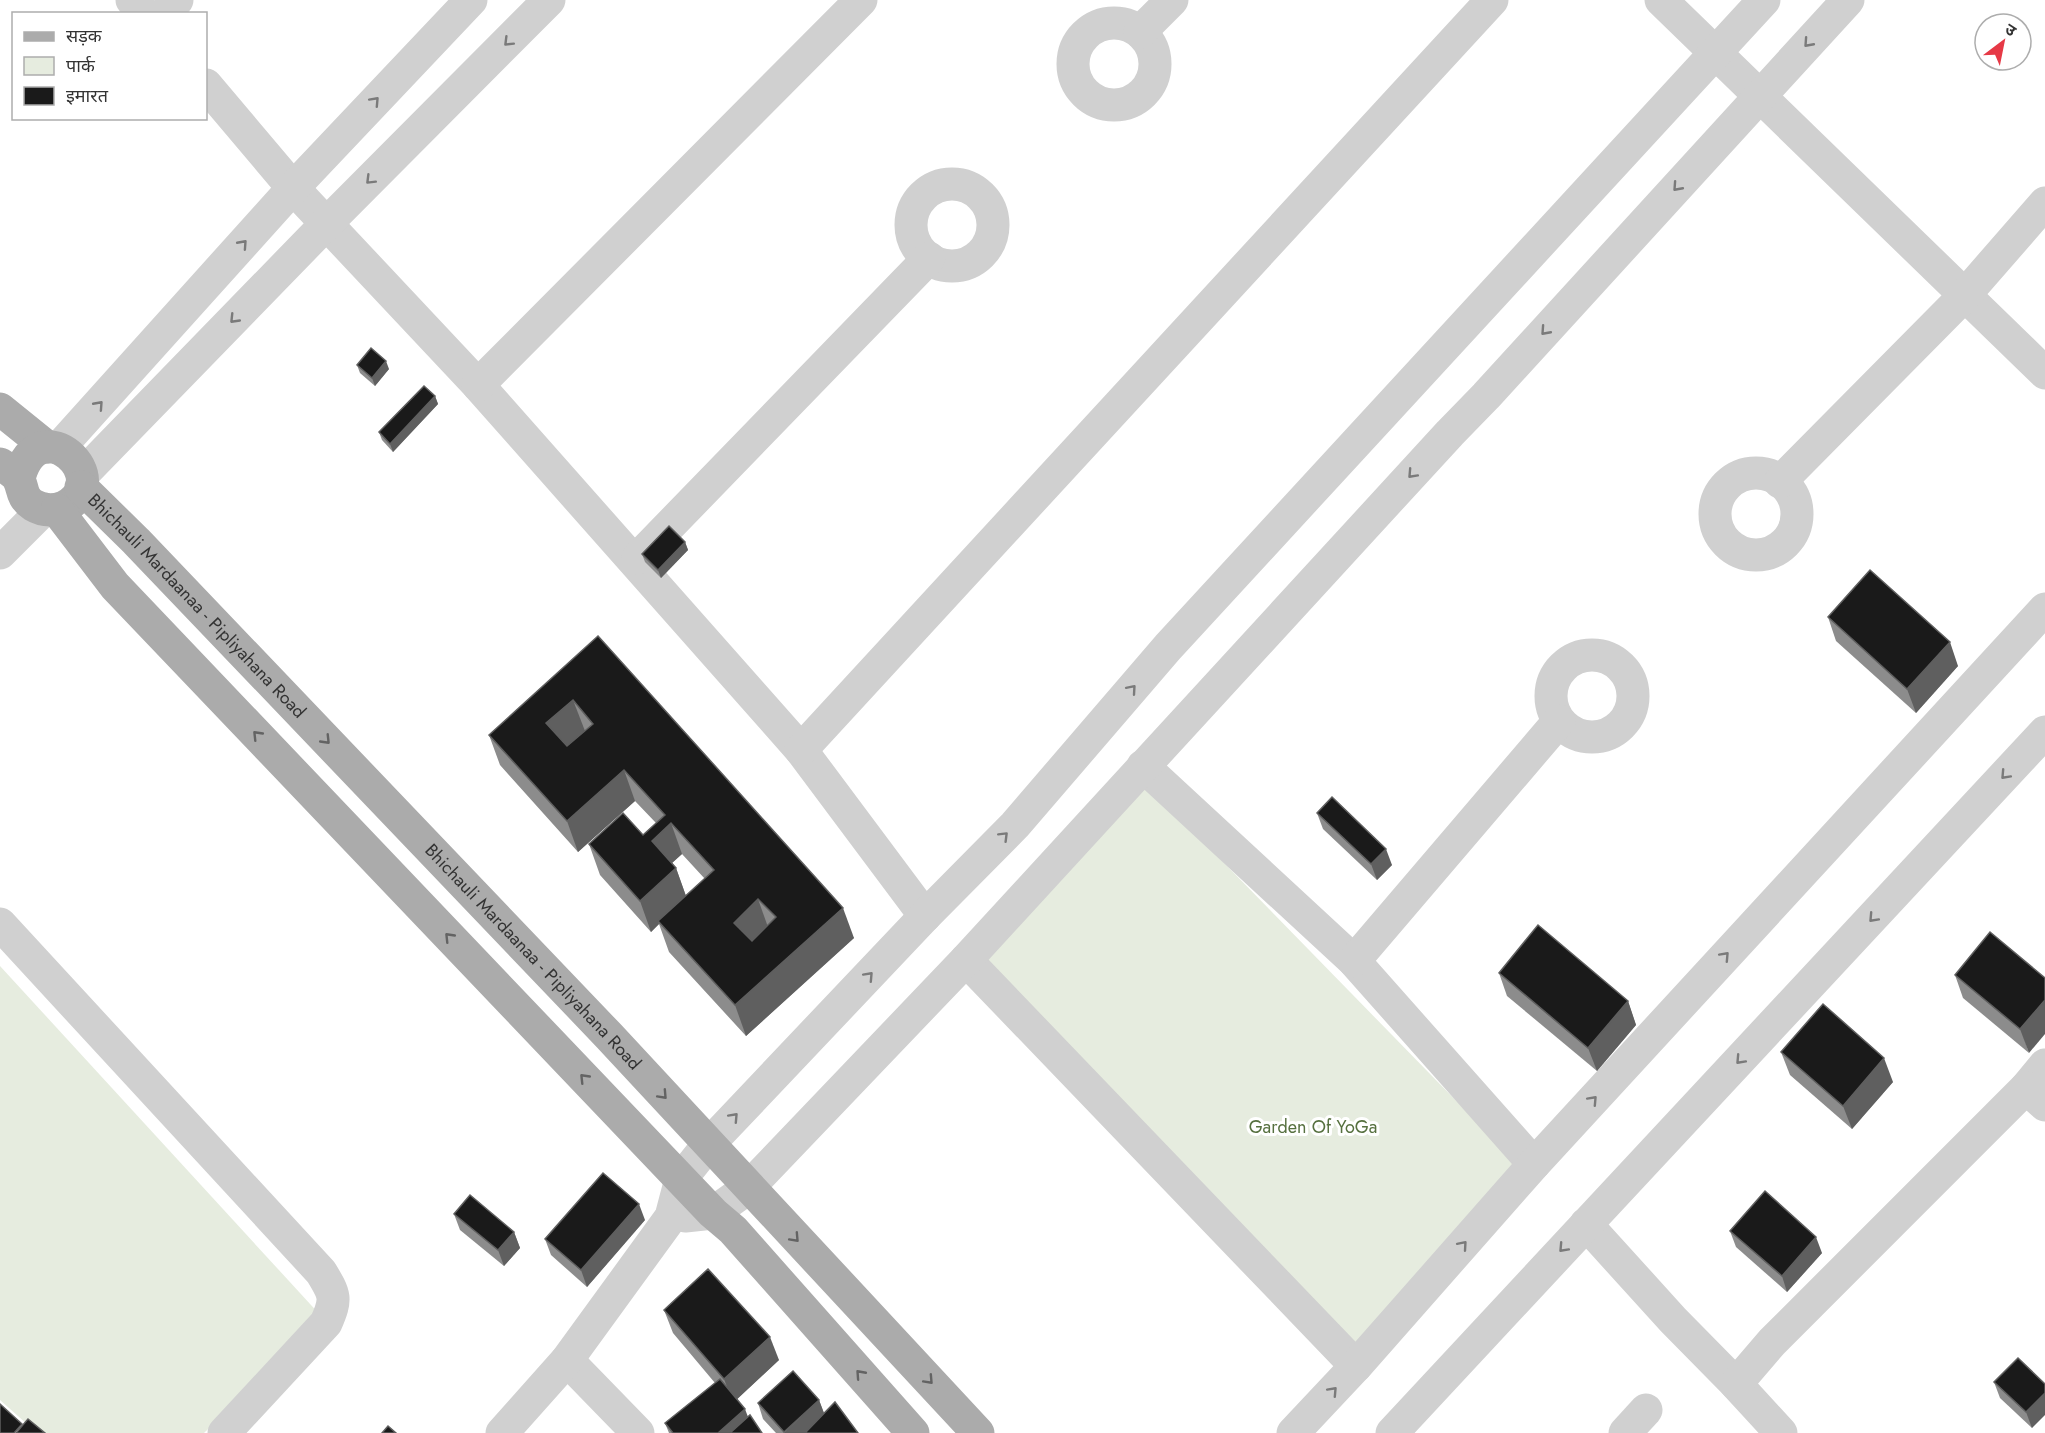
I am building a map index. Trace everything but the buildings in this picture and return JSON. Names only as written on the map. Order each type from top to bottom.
[{"type":"main road","name":"Bhichauli Mardaanaa - Pipliyahana Road","points":[[0,409],[53,448],[70,454],[78,463],[82,481],[144,549],[560,985],[978,1433]]},
{"type":"main road","name":"Bhichauli Mardaanaa - Pipliyahana Road","points":[[53,448],[33,452],[9,479],[33,505],[50,510],[68,505],[76,497],[82,481]]},
{"type":"main road","name":"Bhichauli Mardaanaa - Pipliyahana Road","points":[[50,510],[115,586],[712,1213],[733,1230],[913,1433]]},
{"type":"street","points":[[132,0],[142,12]]},
{"type":"street","points":[[166,12],[177,0]]},
{"type":"street","points":[[53,448],[293,188],[471,0]]},
{"type":"street","points":[[82,481],[327,223],[549,0]]},
{"type":"street","points":[[478,385],[861,0]]},
{"type":"street","points":[[1140,32],[1172,0]]},
{"type":"street","points":[[801,750],[1492,0]]},
{"type":"street","points":[[1661,0],[2045,373]]},
{"type":"street","points":[[502,1433],[567,1360],[671,1218],[681,1179],[708,1144],[1015,825],[1168,647],[1764,0]]},
{"type":"street","points":[[671,1218],[712,1213],[748,1188],[966,960],[1848,0]]},
{"type":"street","points":[[207,86],[293,188],[478,385],[801,750],[925,916]]},
{"type":"street","points":[[1780,482],[1964,296],[2045,203]]},
{"type":"street","points":[[635,561],[929,258]]},
{"type":"street","points":[[0,553],[50,510]]},
{"type":"street","points":[[1293,1433],[1356,1366],[1533,1164],[2045,609]]},
{"type":"street","points":[[1354,961],[1559,721]]},
{"type":"street","points":[[1392,1433],[2045,732]]},
{"type":"street","points":[[1143,766],[1354,961],[1533,1164]]},
{"type":"street","points":[[0,924],[321,1272],[332,1291],[334,1305],[326,1323],[224,1433]]},
{"type":"street","points":[[966,960],[1356,1366]]},
{"type":"street","points":[[1736,1384],[1772,1342],[2038,1086]]},
{"type":"street","points":[[1586,1224],[1673,1320],[1781,1433]]},
{"type":"street","points":[[567,1360],[638,1433]]},
{"type":"green space","name":"Garden Of YoGa","points":[[1144,781],[1516,1162],[1356,1346],[984,957]]},
{"type":"green space","points":[[0,966],[322,1317],[204,1433],[37,1433],[0,1400]]}]
